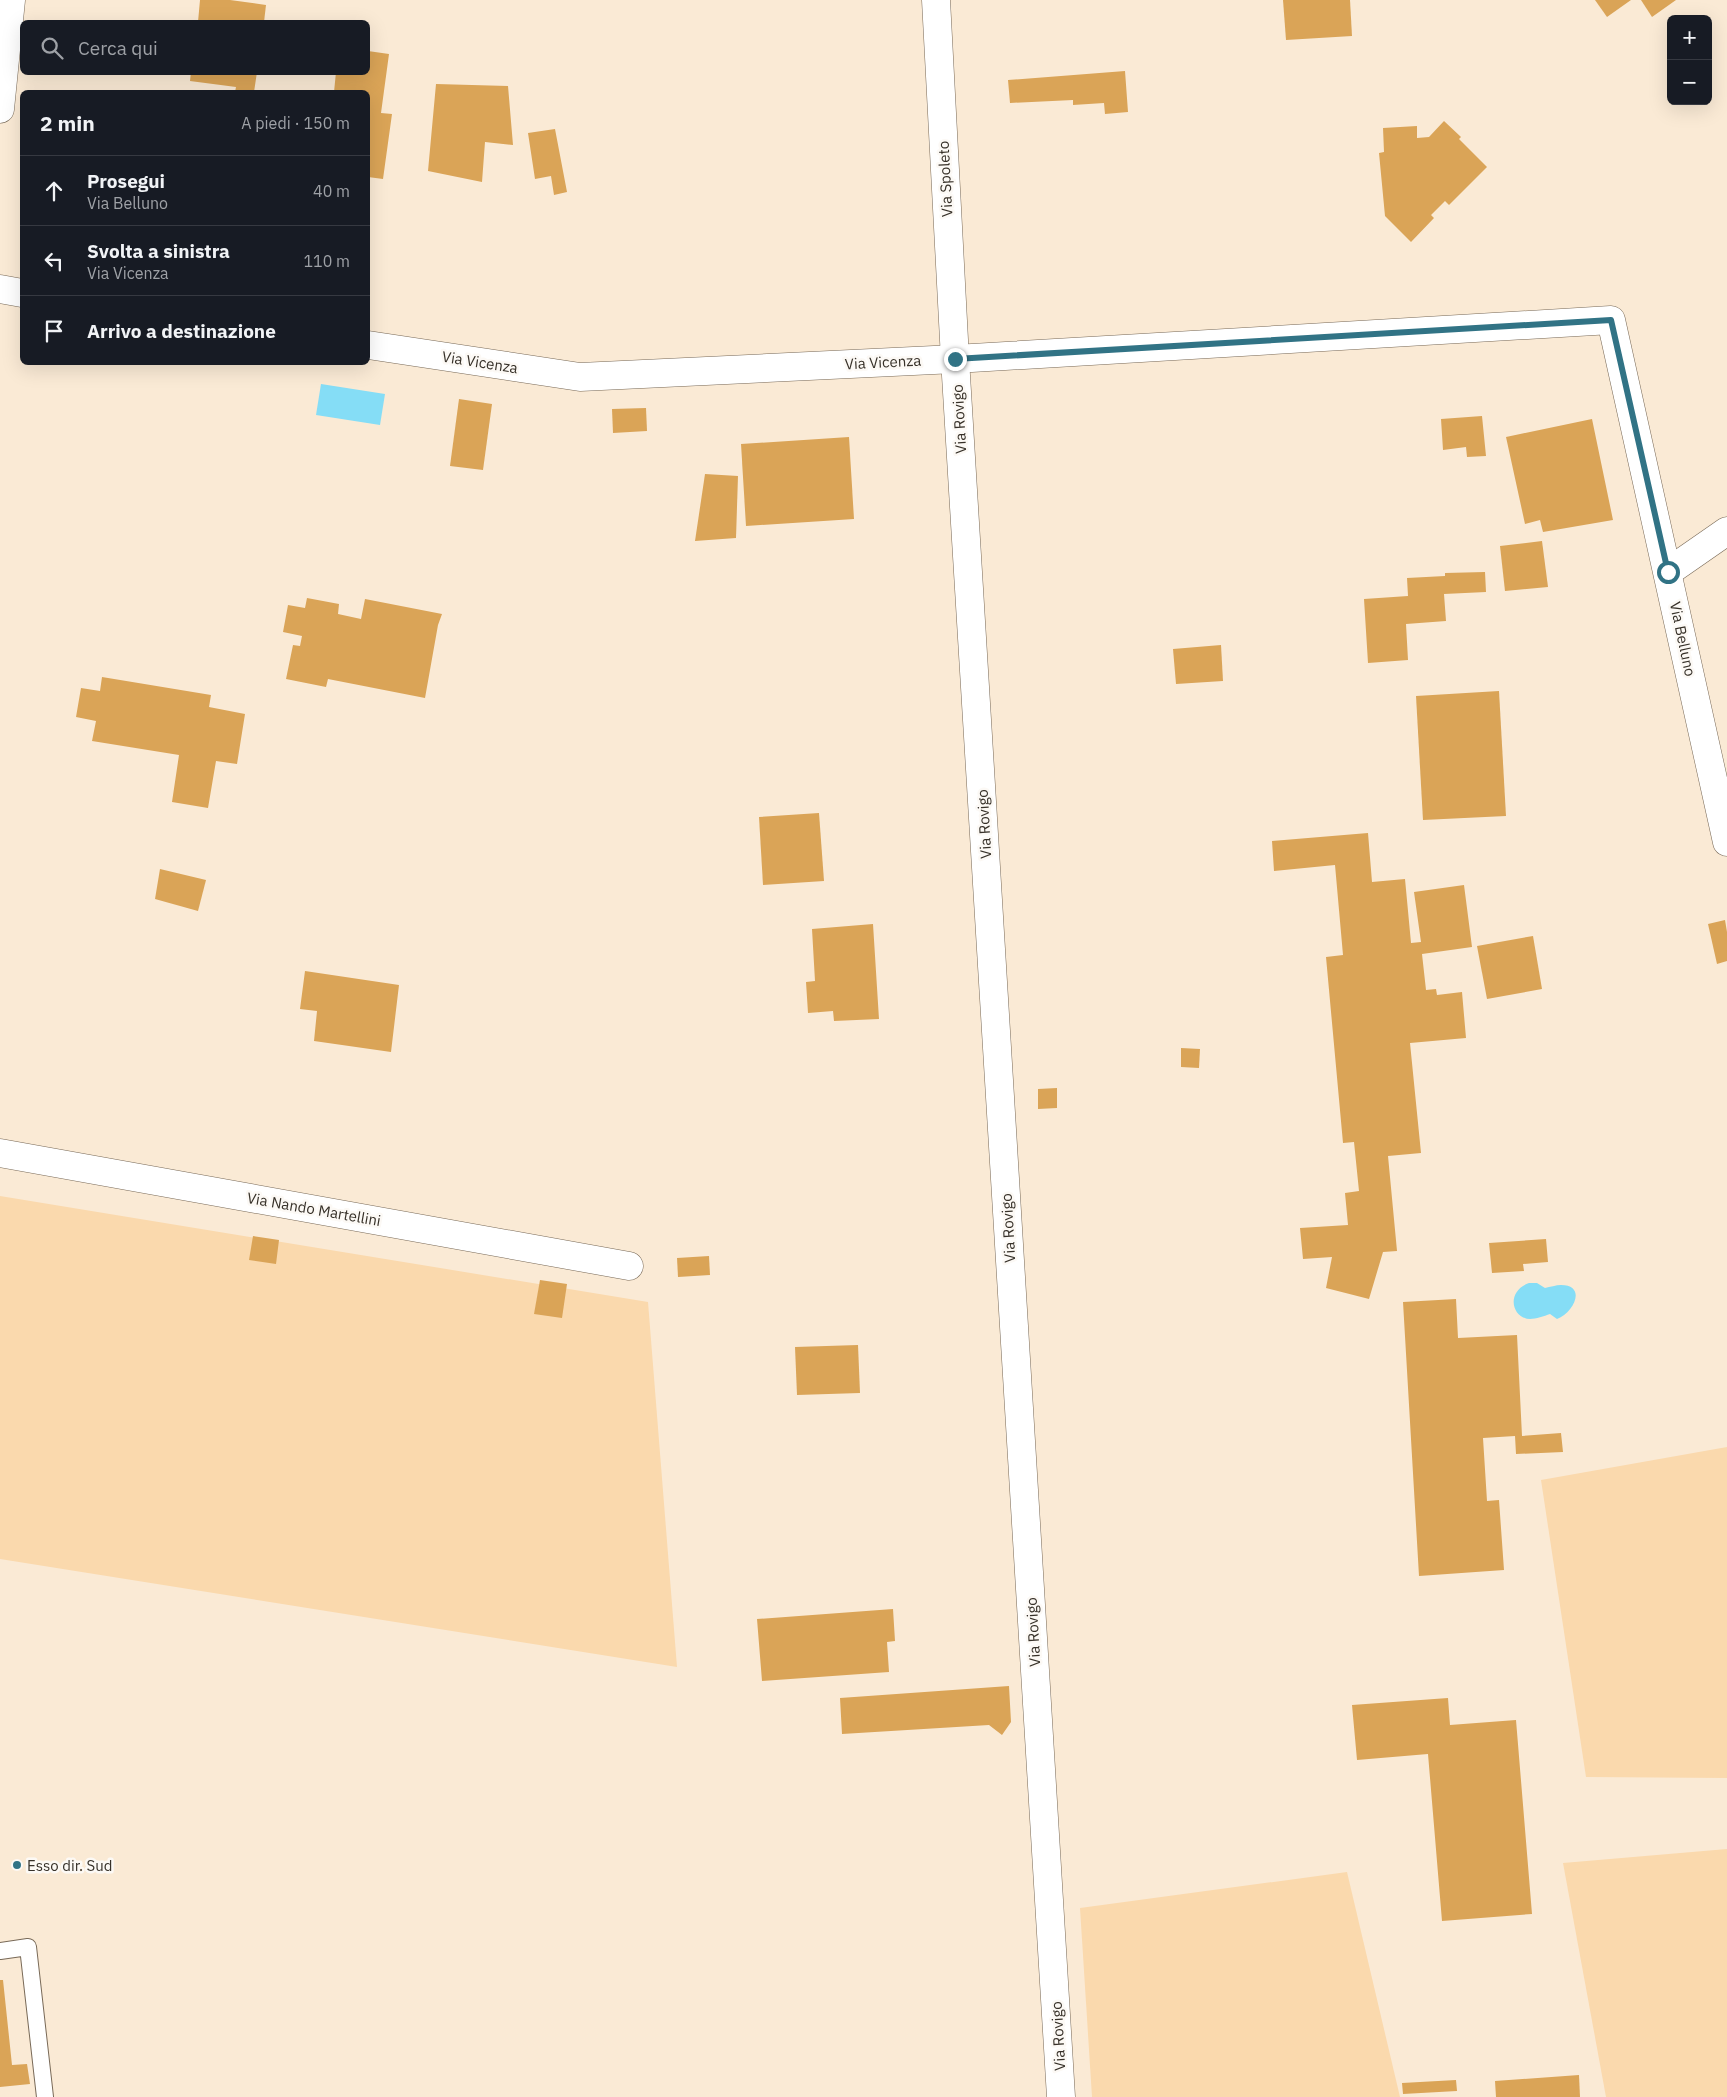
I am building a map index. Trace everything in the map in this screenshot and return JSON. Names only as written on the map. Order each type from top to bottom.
[{"type":"street","points":[[0,109],[11,0]]},
{"type":"street","name":"Via Spoleto","points":[[936,0],[955,359]]},
{"type":"street","points":[[0,289],[20,293]]},
{"type":"street","name":"Via Vicenza","points":[[370,345],[580,377],[955,359],[1611,320]]},
{"type":"street","name":"Via Belluno","points":[[1611,320],[1727,842]]},
{"type":"street","name":"Via Rovigo","points":[[955,359],[1061,2097]]},
{"type":"street","points":[[1668,572],[1727,531]]},
{"type":"street","name":"Via Nando Martellini","points":[[0,1153],[629,1266]]},
{"type":"lane","points":[[0,1951],[28,1947],[45,2097]]},
{"type":"shaded area","points":[[0,1196],[648,1302],[677,1667],[0,1559]]},
{"type":"shaded area","points":[[1727,1447],[1727,1778],[1586,1777],[1541,1480]]},
{"type":"shaded area","points":[[1727,1849],[1727,2097],[1606,2097],[1563,1863]]},
{"type":"shaded area","points":[[1347,1872],[1400,2097],[1092,2097],[1080,1908]]},
{"type":"water","points":[[321,384],[385,394],[380,425],[316,415]]},
{"type":"water","points":[[1529,1283],[1537,1283],[1545,1288],[1559,1285],[1569,1286],[1574,1289],[1576,1294],[1573,1306],[1557,1319],[1550,1314],[1532,1319],[1524,1317],[1515,1309],[1514,1298],[1522,1287]]},
{"type":"building","points":[[200,0],[230,0],[266,5],[264,20],[198,20]]},
{"type":"building","points":[[1283,0],[1350,0],[1352,36],[1286,40]]},
{"type":"building","points":[[1595,0],[1631,0],[1607,17]]},
{"type":"building","points":[[1641,0],[1676,0],[1652,17]]},
{"type":"building","points":[[370,51],[389,54],[381,113],[392,114],[383,179],[370,177],[370,90],[334,90],[336,75],[370,75]]},
{"type":"building","points":[[1125,71],[1128,112],[1105,114],[1104,103],[1073,105],[1073,100],[1010,103],[1008,80]]},
{"type":"building","points":[[191,75],[257,75],[254,90],[235,90],[236,87],[190,81]]},
{"type":"building","points":[[436,84],[508,86],[513,145],[485,142],[482,182],[428,171]]},
{"type":"building","points":[[1444,121],[1487,167],[1449,205],[1445,201],[1431,215],[1434,218],[1411,242],[1385,216],[1379,153],[1384,152],[1383,128],[1417,126],[1417,138],[1429,137]]},
{"type":"building","points":[[555,129],[567,192],[554,195],[551,176],[535,179],[528,133]]},
{"type":"building","points":[[459,399],[492,404],[483,470],[450,466]]},
{"type":"building","points":[[646,408],[647,431],[613,433],[612,409]]},
{"type":"building","points":[[1482,416],[1486,456],[1467,457],[1466,447],[1443,450],[1441,419]]},
{"type":"building","points":[[1592,419],[1613,520],[1543,532],[1540,520],[1525,524],[1506,437]]},
{"type":"building","points":[[849,437],[854,519],[746,526],[741,444]]},
{"type":"building","points":[[705,474],[738,476],[736,538],[695,541]]},
{"type":"building","points":[[1542,541],[1548,587],[1505,591],[1500,546]]},
{"type":"building","points":[[1485,572],[1486,592],[1444,594],[1446,621],[1406,624],[1408,660],[1368,663],[1364,599],[1408,596],[1407,578],[1445,576],[1445,573]]},
{"type":"building","points":[[307,598],[339,604],[338,614],[361,619],[365,599],[442,614],[438,625],[425,698],[328,679],[326,687],[286,679],[293,645],[300,646],[302,636],[283,632],[288,605],[305,608]]},
{"type":"building","points":[[1221,645],[1223,681],[1176,684],[1173,649]]},
{"type":"building","points":[[102,677],[211,695],[209,707],[245,714],[237,764],[216,761],[208,808],[172,802],[179,755],[92,741],[96,721],[76,717],[81,688],[100,691]]},
{"type":"building","points":[[1499,691],[1506,816],[1423,820],[1416,696]]},
{"type":"building","points":[[819,813],[824,881],[763,885],[759,817]]},
{"type":"building","points":[[1368,833],[1372,882],[1405,879],[1411,943],[1421,942],[1414,892],[1464,885],[1472,947],[1422,954],[1426,990],[1436,989],[1437,995],[1462,992],[1466,1038],[1410,1043],[1421,1153],[1388,1156],[1397,1251],[1383,1252],[1369,1299],[1326,1288],[1332,1257],[1303,1259],[1300,1228],[1348,1225],[1345,1193],[1359,1191],[1354,1142],[1343,1143],[1326,957],[1343,955],[1335,865],[1274,871],[1272,841]]},
{"type":"building","points":[[160,869],[206,880],[198,911],[155,899]]},
{"type":"building","points":[[1725,920],[1727,961],[1717,964],[1708,924]]},
{"type":"building","points":[[873,924],[879,1019],[834,1021],[833,1011],[808,1013],[806,982],[815,981],[812,929]]},
{"type":"building","points":[[1533,936],[1542,989],[1487,999],[1477,946]]},
{"type":"building","points":[[305,971],[399,985],[391,1052],[314,1041],[317,1011],[300,1009]]},
{"type":"building","points":[[1181,1048],[1200,1049],[1199,1068],[1181,1067]]},
{"type":"building","points":[[1057,1088],[1057,1108],[1038,1109],[1038,1089]]},
{"type":"building","points":[[253,1236],[279,1240],[276,1264],[249,1260]]},
{"type":"building","points":[[1546,1239],[1548,1262],[1523,1264],[1524,1271],[1492,1273],[1489,1243]]},
{"type":"building","points":[[709,1256],[710,1275],[678,1277],[677,1258]]},
{"type":"building","points":[[540,1280],[567,1284],[562,1318],[534,1314]]},
{"type":"building","points":[[1456,1299],[1458,1338],[1517,1335],[1522,1436],[1561,1433],[1563,1452],[1516,1454],[1515,1436],[1483,1438],[1487,1501],[1499,1500],[1504,1570],[1419,1576],[1403,1302]]},
{"type":"building","points":[[858,1345],[860,1393],[797,1395],[795,1347]]},
{"type":"building","points":[[893,1609],[895,1641],[887,1642],[889,1672],[762,1681],[757,1619]]},
{"type":"building","points":[[1009,1686],[1011,1722],[1002,1735],[989,1725],[842,1734],[840,1698]]},
{"type":"building","points":[[1448,1698],[1450,1725],[1516,1720],[1532,1914],[1442,1921],[1428,1754],[1357,1760],[1352,1705]]},
{"type":"building","points":[[0,1980],[3,1980],[12,2065],[27,2064],[30,2084],[0,2087]]},
{"type":"building","points":[[1579,2075],[1580,2097],[1496,2097],[1495,2081]]},
{"type":"building","points":[[1456,2080],[1457,2091],[1403,2094],[1402,2083]]},
{"type":"place","name":"Esso dir. Sud","points":[[17,1865]]},
{"type":"route","points":[[955,359],[1611,320],[1668,572]]}]
